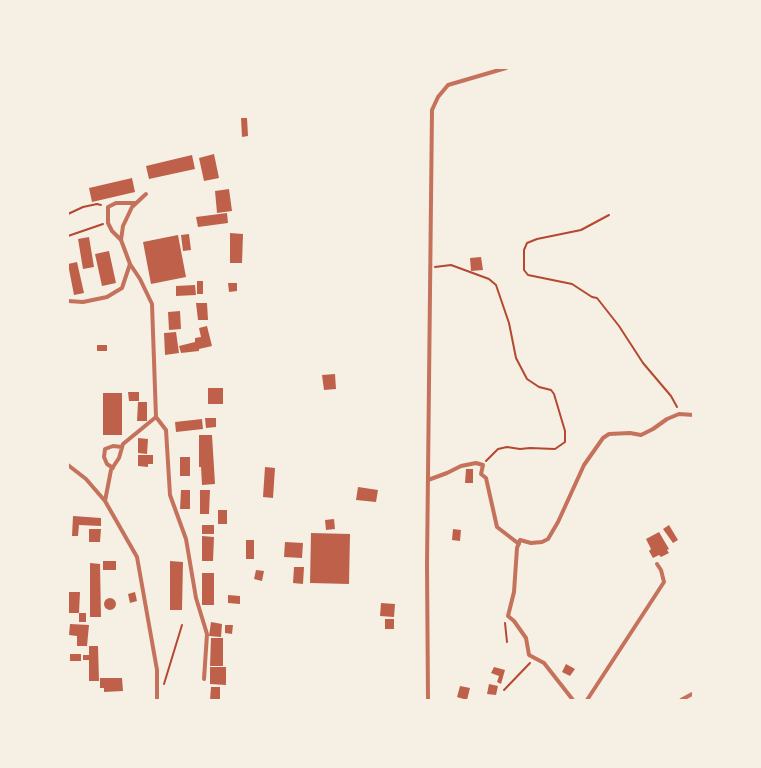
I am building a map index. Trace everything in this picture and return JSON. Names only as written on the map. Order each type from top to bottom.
[{"type":"street","points":[[428,700],[432,110],[438,97],[448,85],[506,68]]},
{"type":"street","points":[[121,240],[123,226],[132,207],[146,194]]},
{"type":"street","points":[[136,203],[116,203],[108,207],[108,223],[112,231],[121,240],[130,264],[140,279],[152,304],[156,417],[166,430],[170,494],[186,539],[196,598],[207,634],[204,678]]},
{"type":"street","points":[[68,301],[83,302],[107,297],[122,288],[130,264]]},
{"type":"street","points":[[573,700],[544,662],[530,655],[526,638],[508,616],[514,592],[518,544],[520,540],[531,543],[542,542],[548,539],[558,522],[584,465],[603,438],[609,434],[616,433],[641,435],[667,419],[680,414],[694,415]]},
{"type":"street","points":[[105,501],[113,468],[119,458],[122,446],[156,417]]},
{"type":"street","points":[[113,468],[107,464],[104,457],[105,449],[113,446],[122,446]]},
{"type":"street","points":[[428,480],[469,464],[483,465],[481,474],[486,478],[497,527],[518,544]]},
{"type":"street","points":[[68,465],[86,479],[105,501],[137,557],[158,670],[157,700]]},
{"type":"street","points":[[587,700],[664,582],[661,570],[657,564]]},
{"type":"street","points":[[681,700],[694,693]]},
{"type":"path","points":[[68,214],[83,207],[97,204],[108,207]]},
{"type":"path","points":[[609,215],[581,230],[537,239],[527,243],[524,250],[524,270],[534,276],[572,284],[592,297],[597,298],[643,363],[671,396],[680,414]]},
{"type":"path","points":[[68,236],[108,223]]},
{"type":"path","points":[[430,269],[451,265],[489,280],[496,285],[508,323],[516,358],[527,378],[539,387],[551,390],[554,394],[565,431],[565,442],[555,449],[507,447],[498,449],[483,465]]},
{"type":"path","points":[[507,642],[505,623],[508,616]]},
{"type":"path","points":[[163,686],[182,625]]},
{"type":"path","points":[[504,690],[528,666],[534,657]]},
{"type":"building","points":[[241,118],[247,118],[248,136],[242,137]]},
{"type":"building","points":[[214,154],[219,178],[204,181],[199,158]]},
{"type":"building","points":[[192,155],[195,169],[149,179],[146,166]]},
{"type":"building","points":[[132,178],[135,192],[92,202],[89,188]]},
{"type":"building","points":[[229,189],[232,211],[217,213],[215,191]]},
{"type":"building","points":[[227,213],[228,223],[198,227],[196,217]]},
{"type":"building","points":[[230,233],[243,234],[242,263],[230,263]]},
{"type":"building","points":[[189,234],[191,250],[183,251],[181,235]]},
{"type":"building","points":[[178,235],[186,277],[151,284],[143,242]]},
{"type":"building","points":[[89,237],[94,267],[83,269],[78,239]]},
{"type":"building","points":[[109,251],[116,283],[102,286],[95,254]]},
{"type":"building","points":[[481,257],[483,270],[471,271],[470,258]]},
{"type":"building","points":[[77,262],[84,293],[74,295],[68,264]]},
{"type":"building","points":[[197,281],[203,281],[203,294],[197,294]]},
{"type":"building","points":[[228,283],[237,283],[237,291],[229,292]]},
{"type":"building","points":[[195,285],[196,295],[176,296],[176,286]]},
{"type":"building","points":[[196,303],[207,303],[208,320],[198,320]]},
{"type":"building","points":[[180,311],[181,329],[169,330],[168,312]]},
{"type":"building","points":[[207,326],[212,346],[199,349],[199,351],[181,353],[179,346],[195,342],[195,338],[201,337],[199,328]]},
{"type":"building","points":[[176,332],[179,353],[165,355],[164,333]]},
{"type":"building","points":[[97,345],[107,345],[107,351],[97,351]]},
{"type":"building","points":[[335,374],[336,389],[324,390],[322,375]]},
{"type":"building","points":[[208,388],[223,388],[223,404],[208,404]]},
{"type":"building","points":[[128,392],[139,392],[139,401],[129,401]]},
{"type":"building","points":[[103,393],[122,393],[122,435],[103,435]]},
{"type":"building","points":[[138,402],[147,402],[147,421],[137,421]]},
{"type":"building","points":[[205,418],[216,418],[216,427],[206,428]]},
{"type":"building","points":[[202,419],[203,429],[176,432],[175,422]]},
{"type":"building","points":[[199,435],[212,435],[215,484],[202,485],[201,467],[199,467]]},
{"type":"building","points":[[138,438],[148,439],[147,454],[138,453]]},
{"type":"building","points":[[138,455],[153,455],[153,464],[148,464],[148,467],[138,466]]},
{"type":"building","points":[[180,457],[190,457],[190,476],[180,476]]},
{"type":"building","points":[[265,467],[275,468],[273,498],[263,497]]},
{"type":"building","points":[[466,469],[473,469],[473,483],[465,483]]},
{"type":"building","points":[[358,487],[378,490],[376,502],[356,500]]},
{"type":"building","points":[[181,490],[190,490],[190,509],[180,509]]},
{"type":"building","points":[[200,490],[210,490],[209,514],[200,514]]},
{"type":"building","points":[[218,510],[227,510],[227,524],[218,524]]},
{"type":"building","points":[[73,516],[101,518],[101,526],[79,525],[78,536],[72,536]]},
{"type":"building","points":[[334,519],[335,529],[326,530],[325,520]]},
{"type":"building","points":[[202,525],[214,525],[214,534],[202,534]]},
{"type":"building","points":[[669,525],[678,540],[673,543],[663,529]]},
{"type":"building","points":[[89,529],[101,529],[100,542],[89,542]]},
{"type":"building","points":[[453,529],[461,530],[460,541],[452,540]]},
{"type":"building","points":[[659,532],[669,549],[667,550],[669,553],[653,558],[646,539]]},
{"type":"building","points":[[311,533],[350,534],[349,584],[310,583]]},
{"type":"building","points":[[202,536],[214,537],[213,561],[202,561]]},
{"type":"building","points":[[246,540],[254,540],[254,559],[246,559]]},
{"type":"building","points":[[285,542],[303,543],[302,558],[284,557]]},
{"type":"building","points":[[103,561],[116,561],[116,570],[103,570]]},
{"type":"building","points":[[170,561],[183,562],[182,610],[170,610]]},
{"type":"building","points":[[90,563],[100,564],[101,617],[90,617]]},
{"type":"building","points":[[294,567],[304,567],[303,584],[293,583]]},
{"type":"building","points":[[256,570],[264,571],[262,581],[254,579]]},
{"type":"building","points":[[202,573],[214,573],[214,605],[202,605]]},
{"type":"building","points":[[68,592],[80,592],[79,613],[68,613]]},
{"type":"building","points":[[135,592],[137,601],[130,603],[128,594]]},
{"type":"building","points":[[228,595],[240,596],[240,604],[228,603]]},
{"type":"building","points":[[108,598],[112,598],[116,604],[112,610],[108,610],[104,606],[104,602]]},
{"type":"building","points":[[381,603],[395,604],[394,617],[380,616]]},
{"type":"building","points":[[79,613],[86,613],[86,622],[79,622]]},
{"type":"building","points":[[385,619],[394,619],[394,629],[385,629]]},
{"type":"building","points":[[211,622],[222,624],[221,637],[209,636]]},
{"type":"building","points":[[70,624],[89,625],[87,646],[77,646],[77,636],[69,635]]},
{"type":"building","points":[[225,625],[233,625],[232,634],[225,633]]},
{"type":"building","points":[[211,638],[223,638],[223,666],[210,666]]},
{"type":"building","points":[[89,646],[98,646],[99,681],[89,681],[89,660],[83,660],[83,655],[89,655]]},
{"type":"building","points":[[70,654],[81,654],[81,661],[70,661]]},
{"type":"building","points":[[566,664],[575,669],[570,676],[562,672]]},
{"type":"building","points":[[210,667],[226,667],[226,685],[210,684]]},
{"type":"building","points":[[494,667],[505,670],[501,684],[497,682],[499,676],[491,673]]},
{"type":"building","points":[[100,678],[122,678],[123,691],[104,692],[104,688],[100,688]]},
{"type":"building","points":[[489,684],[498,686],[496,695],[487,694]]},
{"type":"building","points":[[460,686],[470,688],[467,700],[457,697]]},
{"type":"building","points":[[211,687],[220,687],[220,700],[210,700]]}]
